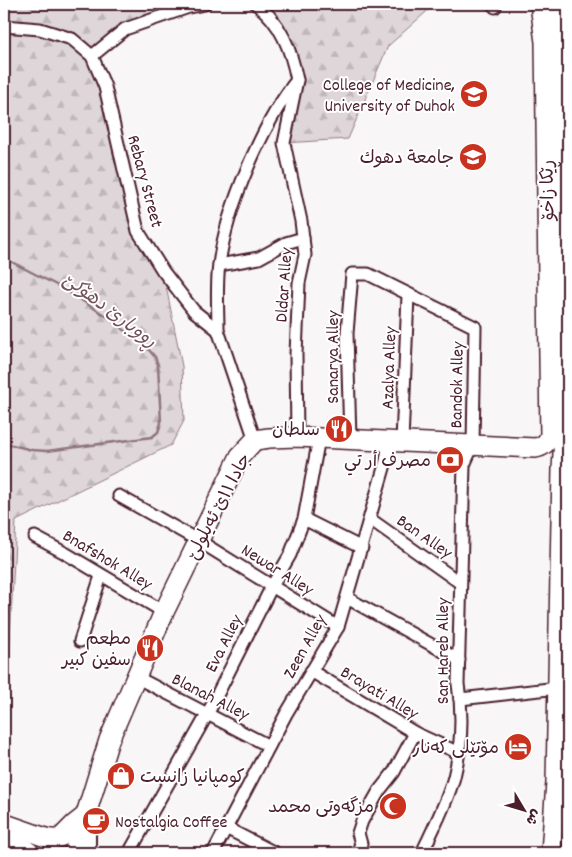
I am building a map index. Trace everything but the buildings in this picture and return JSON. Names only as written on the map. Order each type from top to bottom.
[{"type":"highway","name":"ڕێکا زاخۆ","points":[[540,4],[545,42],[550,436]]},
{"type":"highway","name":"ڕێکا زاخۆ","points":[[551,853],[556,774],[561,525],[566,410],[564,140],[560,34],[554,4]]},
{"type":"highway","name":"جادا ١١ێ ئه‌یلولێ","points":[[74,853],[109,740],[164,612],[240,456],[255,440],[297,437],[539,447],[546,443],[550,436]]},
{"type":"highway","points":[[504,446],[538,454],[552,463],[553,503],[556,516],[561,525]]},
{"type":"main road","points":[[4,823],[47,838],[56,839],[61,837],[88,812]]},
{"type":"main road","points":[[4,836],[31,853]]},
{"type":"street","points":[[92,56],[125,29],[189,7],[205,4]]},
{"type":"street","points":[[255,440],[218,330],[219,265],[230,217],[254,152],[287,92],[297,80],[292,55],[281,30],[266,11],[256,4]]},
{"type":"street","name":"Rebary Street","points":[[4,26],[40,29],[72,39],[92,56],[105,87],[138,231],[163,271],[194,311],[218,330]]},
{"type":"street","name":"Dldar Alley","points":[[297,80],[284,143],[301,221],[305,255],[299,283],[296,354],[297,437]]},
{"type":"street","points":[[219,265],[259,258],[286,243],[303,238]]},
{"type":"street","name":"Sanarya Alley","points":[[350,439],[348,333],[352,274],[368,274],[408,295]]},
{"type":"street","name":"Bandok Alley","points":[[408,295],[475,327],[473,445]]},
{"type":"street","name":"Azalya Alley","points":[[396,441],[408,295]]},
{"type":"street","name":"Eva Alley","points":[[129,853],[208,713],[272,586],[290,555],[304,519],[319,438]]},
{"type":"street","name":"Zeen Alley","points":[[213,853],[310,671],[338,627],[386,461],[396,441]]},
{"type":"street","name":"San Hareb Alley","points":[[422,853],[453,779],[459,753],[459,582],[464,465],[473,445]]},
{"type":"street","name":"Newar Alley","points":[[119,496],[199,541],[338,627]]},
{"type":"street","points":[[304,519],[362,548]]},
{"type":"street","name":"Ban Alley","points":[[370,519],[459,582]]},
{"type":"street","name":"Bnafshok Alley","points":[[35,537],[164,612]]},
{"type":"street","points":[[80,641],[101,576]]},
{"type":"street","points":[[347,598],[459,660]]},
{"type":"street","name":"Brayati Alley","points":[[310,671],[415,733],[459,753]]},
{"type":"street","name":"Blanah Alley","points":[[136,677],[269,746]]},
{"type":"street","points":[[460,699],[558,688]]},
{"type":"street","points":[[357,853],[361,844],[358,833],[362,821],[379,791],[394,772],[415,733]]},
{"type":"street","points":[[556,774],[568,807]]},
{"type":"street","points":[[88,812],[89,853]]},
{"type":"street","points":[[226,828],[275,853]]},
{"type":"green space","points":[[4,4],[205,4],[125,29],[92,57],[138,231],[163,271],[182,366],[184,421],[171,445],[16,521],[8,678],[4,685]]},
{"type":"green space","points":[[256,4],[435,4],[388,46],[348,139],[284,143],[297,80],[292,55]]},
{"type":"waterway","name":"ڕووبارێ دهۆكێ","points":[[4,258],[64,289],[109,318],[149,350],[155,357],[158,365],[161,423],[158,432],[152,437],[47,451],[32,450],[4,443]]},
{"type":"place","name":"College of Medicine, University of Duhok","points":[[474,94]]},
{"type":"place","name":"جامعة دهوك","points":[[473,157]]},
{"type":"place","name":"سلطان","points":[[339,429]]},
{"type":"place","name":"مصرف أر تي","points":[[450,460]]},
{"type":"place","name":"مطعم سفين كبير","points":[[150,648]]},
{"type":"place","name":"مۆتێلی کەنار","points":[[518,747]]},
{"type":"place","name":"كومپانيا زانست","points":[[121,776]]},
{"type":"place","name":"مزگەوتی محمد","points":[[393,806]]},
{"type":"place","name":"Nostalgia Coffee","points":[[96,821]]}]
